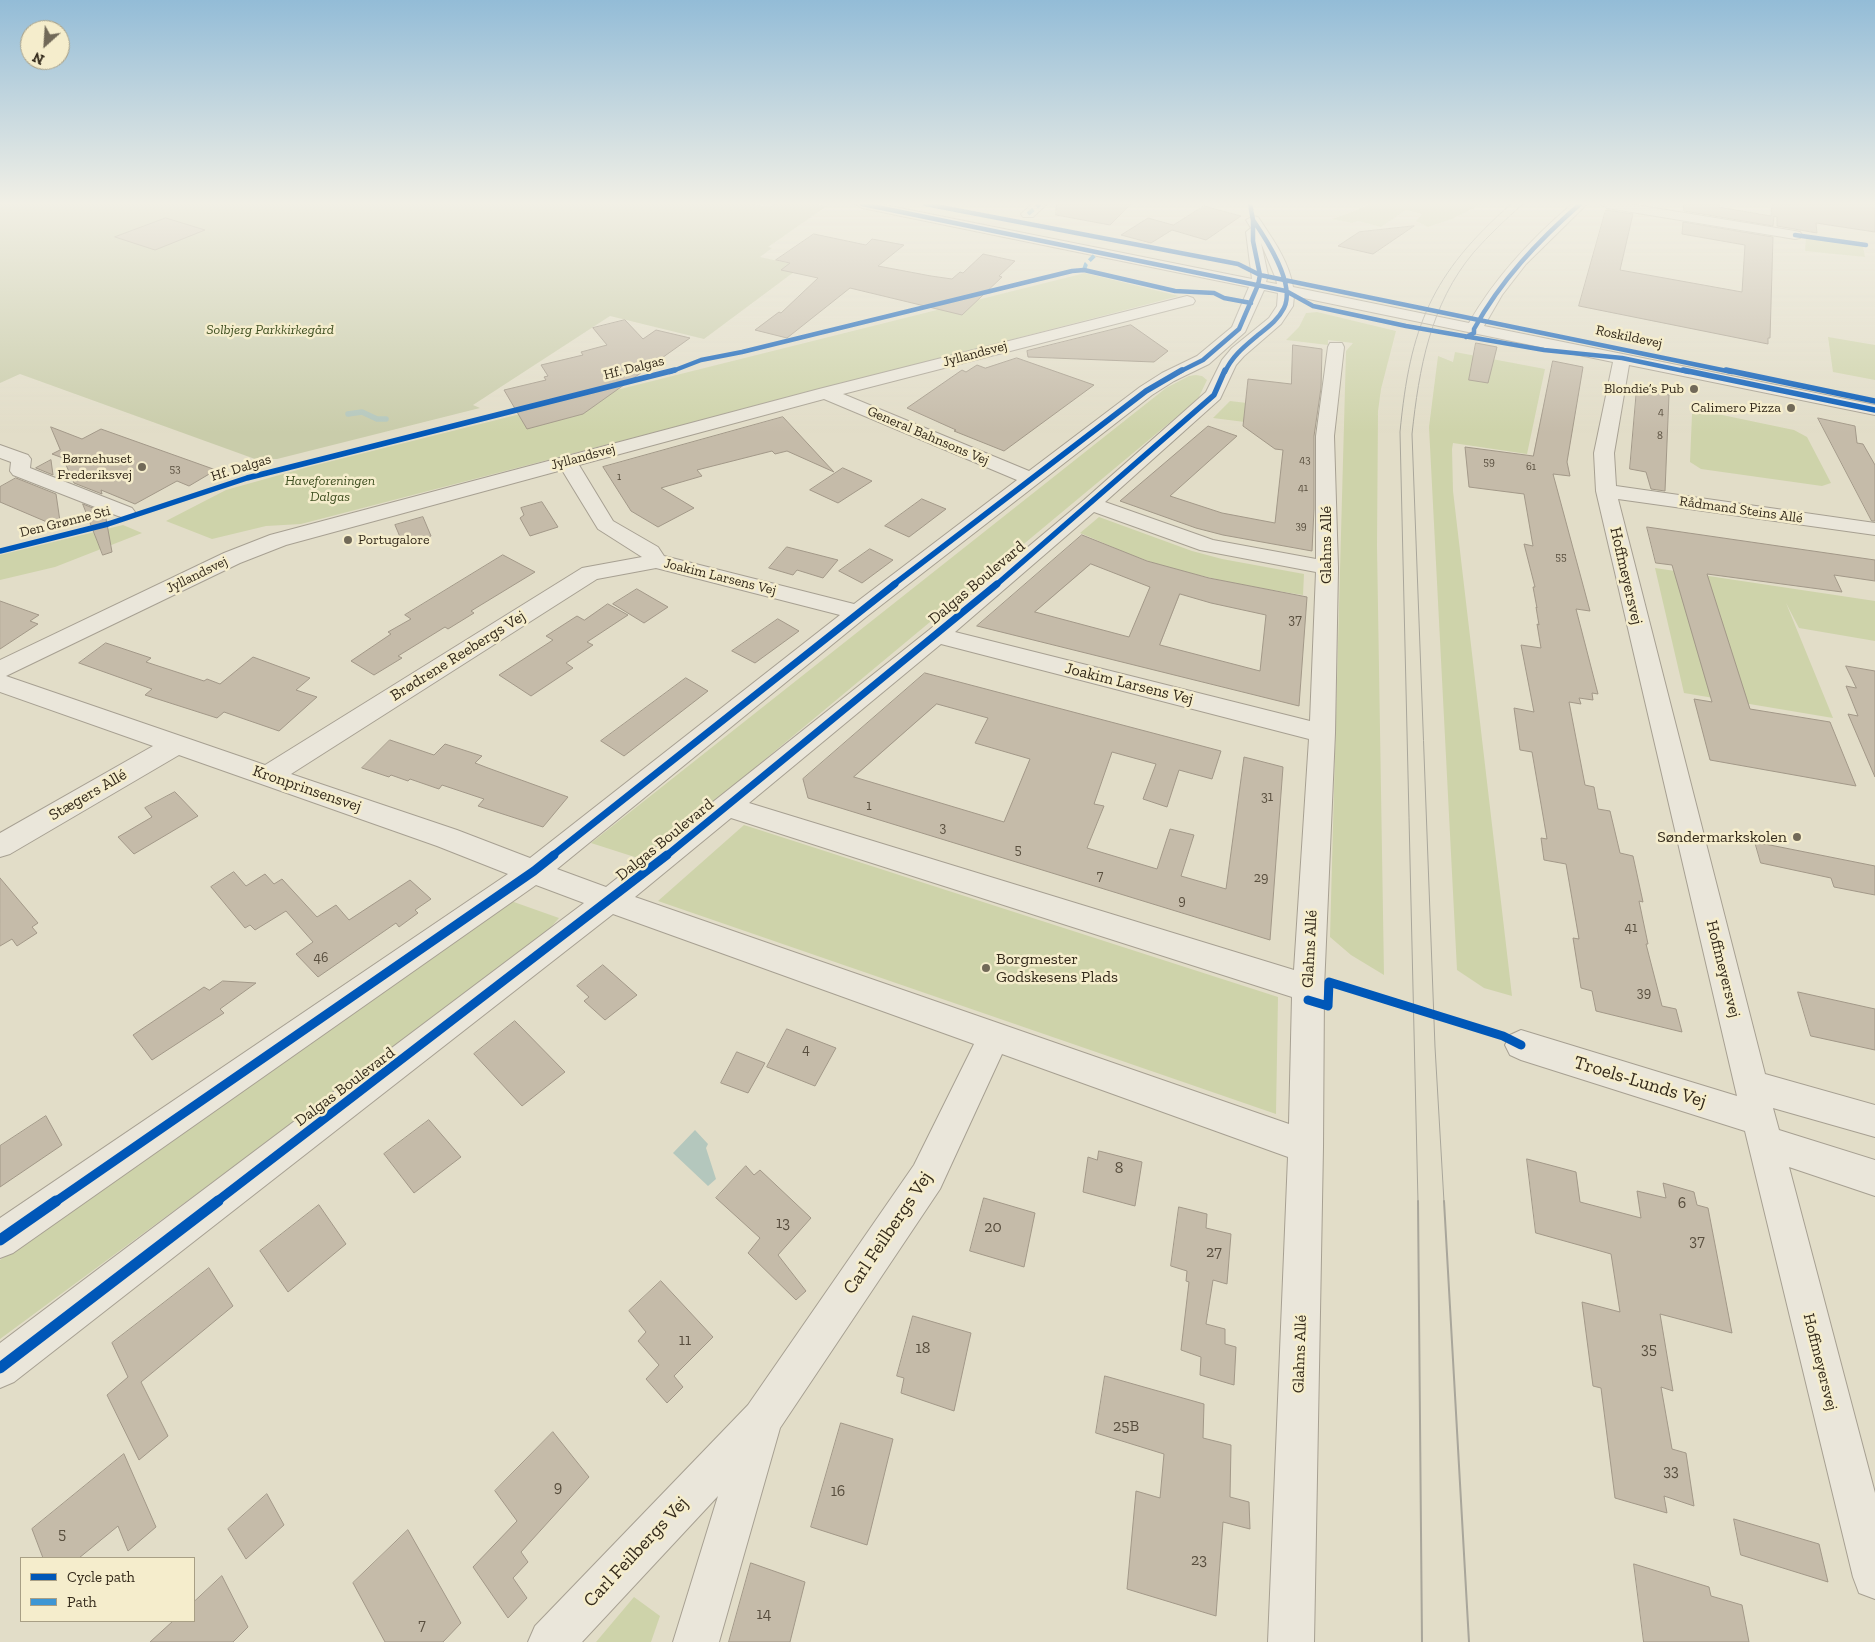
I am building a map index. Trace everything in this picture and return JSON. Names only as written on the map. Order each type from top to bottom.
[{"type":"street","name":"Roskildevej","points":[[1265,281],[1476,324],[1875,400]]},
{"type":"street","points":[[1476,324],[1505,281]]},
{"type":"street","points":[[0,1240],[534,871],[858,612],[1146,391],[1168,377],[1203,360],[1239,329],[1272,282]]},
{"type":"street","name":"Dalgas Boulevard","points":[[0,1368],[612,900],[937,635],[1091,504],[1214,395],[1228,364],[1238,352],[1275,321],[1285,306],[1272,282]]},
{"type":"street","name":"Jyllandsvej","points":[[0,670],[252,548],[825,393],[1187,301]]},
{"type":"street","name":"Roskildevej","points":[[1476,324],[1622,358],[1875,410]]},
{"type":"street","name":"Glahns Allé","points":[[1290,1642],[1306,1147],[1308,988],[1322,733],[1327,568],[1325,436],[1336,347]]},
{"type":"street","name":"Hoffmeyersvej","points":[[1622,358],[1604,453],[1606,491],[1875,1577]]},
{"type":"street","name":"General Bahnsons Vej","points":[[825,393],[1031,479]]},
{"type":"street","points":[[0,451],[20,459],[13,474],[125,512]]},
{"type":"street","name":"Joakim Larsens Vej","points":[[567,462],[605,525],[650,552],[656,561],[858,612]]},
{"type":"street","name":"Rådmand Steins Allé","points":[[1606,491],[1875,529]]},
{"type":"street","points":[[1091,504],[1208,545],[1327,568]]},
{"type":"street","name":"Brødrene Reebergs Vej","points":[[268,775],[590,573],[656,561]]},
{"type":"street","name":"Joakim Larsens Vej","points":[[937,635],[1322,733]]},
{"type":"street","name":"Kronprinsensvej","points":[[0,683],[447,838],[569,886],[612,900]]},
{"type":"street","name":"Stægers Allé","points":[[0,846],[177,744]]},
{"type":"street","points":[[728,807],[1308,988]]},
{"type":"street","points":[[612,900],[1306,1147]]},
{"type":"street","name":"Carl Feilbergs Vej","points":[[551,1642],[762,1419],[927,1178],[994,1037]]},
{"type":"street","name":"Troels-Lunds Vej","points":[[1521,1045],[1763,1131],[1875,1178]]},
{"type":"street","points":[[1752,1086],[1875,1121]]},
{"type":"street","name":"Carl Feilbergs Vej","points":[[696,1642],[762,1419]]},
{"type":"green space","name":"Solbjerg Parkkirkegård","points":[[0,281],[782,281],[704,339],[610,316],[473,405],[480,408],[277,459],[255,459],[20,374],[0,383]]},
{"type":"green space","name":"Haveforeningen Dalgas","points":[[1054,281],[1116,281],[1179,296],[301,524],[266,526],[212,539],[166,521],[226,490],[308,467]]},
{"type":"green space","points":[[1317,312],[1396,331],[1381,389],[1378,411],[1377,546],[1384,975],[1351,955],[1330,937],[1346,351],[1353,343],[1328,340],[1328,345],[1286,340],[1299,327],[1306,313]]},
{"type":"green space","points":[[1828,337],[1875,345],[1875,380],[1833,372]]},
{"type":"green space","points":[[1455,352],[1545,369],[1527,454],[1453,443],[1452,449],[1453,491],[1512,996],[1484,988],[1457,970],[1429,427],[1438,356],[1453,362]]},
{"type":"green space","points":[[1189,376],[1202,376],[1207,380],[1198,399],[644,860],[591,843],[1166,388]]},
{"type":"green space","points":[[1230,401],[1316,411],[1315,431],[1213,418]]},
{"type":"green space","points":[[1703,411],[1794,430],[1807,437],[1831,483],[1822,486],[1701,469],[1690,462],[1692,414]]},
{"type":"green space","points":[[1099,517],[1192,551],[1222,559],[1304,574],[1303,595],[1228,582],[1154,563],[1080,533]]},
{"type":"green space","points":[[123,525],[142,533],[55,567],[0,580],[0,555]]},
{"type":"green space","points":[[1655,568],[1875,601],[1875,641],[1799,628],[1786,603],[1833,718],[1684,693]]},
{"type":"green space","points":[[744,825],[1278,997],[1276,1114],[658,901]]},
{"type":"green space","points":[[511,901],[559,918],[538,942],[0,1339],[0,1260]]},
{"type":"green space","points":[[634,1597],[660,1616],[651,1642],[596,1642]]},
{"type":"shaded area","points":[[695,1130],[708,1144],[706,1148],[716,1179],[708,1186],[673,1153]]},
{"type":"building","points":[[815,281],[998,281],[962,315],[850,288],[787,338],[755,330],[779,312],[781,313]]},
{"type":"building","points":[[1586,281],[1679,281],[1742,292],[1743,281],[1772,281],[1770,338],[1768,338],[1768,344],[1579,306]]},
{"type":"building","points":[[625,320],[643,339],[656,330],[690,338],[583,414],[527,429],[504,390],[546,380],[544,377],[548,376],[541,365],[583,355],[581,352],[607,345],[593,328]]},
{"type":"building","points":[[1131,325],[1168,351],[1154,362],[1028,357],[1027,351]]},
{"type":"building","points":[[1476,343],[1497,347],[1488,383],[1469,380]]},
{"type":"building","points":[[1293,345],[1322,349],[1321,388],[1314,436],[1312,551],[1223,535],[1196,528],[1120,501],[1208,426],[1237,436],[1170,496],[1222,513],[1275,523],[1283,450],[1275,449],[1243,426],[1248,379],[1291,384]]},
{"type":"building","points":[[1017,358],[1094,385],[1004,451],[954,431],[956,430],[907,408],[962,370],[966,372],[977,365],[985,368]]},
{"type":"building","points":[[1553,361],[1583,367],[1567,462],[1570,476],[1553,474],[1590,611],[1576,609],[1598,694],[1592,693],[1593,700],[1579,698],[1581,704],[1569,702],[1585,785],[1594,787],[1598,809],[1610,811],[1620,853],[1633,856],[1643,902],[1639,901],[1648,944],[1646,944],[1662,1006],[1676,1009],[1682,1032],[1596,1011],[1592,991],[1581,988],[1573,938],[1579,939],[1566,864],[1544,860],[1541,838],[1547,839],[1532,752],[1520,750],[1514,708],[1534,712],[1521,645],[1541,648],[1533,587],[1535,587],[1524,544],[1533,546],[1524,494],[1469,487],[1465,447],[1533,456]]},
{"type":"building","points":[[1637,388],[1669,395],[1665,491],[1651,489],[1646,472],[1630,469]]},
{"type":"building","points":[[783,417],[834,472],[787,451],[775,454],[772,451],[697,470],[702,476],[661,488],[694,508],[658,527],[631,511],[603,467]]},
{"type":"building","points":[[1818,418],[1855,426],[1857,443],[1863,444],[1875,465],[1875,521],[1872,521]]},
{"type":"building","name":"Børnehuset Frederiksvej","points":[[51,427],[82,439],[101,429],[216,470],[189,486],[177,481],[135,504],[101,490],[102,494],[74,483],[63,458],[52,454],[60,450]]},
{"type":"building","points":[[51,460],[53,475],[36,468]]},
{"type":"building","points":[[843,468],[872,481],[838,503],[810,490]]},
{"type":"building","points":[[16,478],[56,494],[61,528],[0,502],[0,487]]},
{"type":"building","points":[[922,499],[946,509],[909,537],[885,526]]},
{"type":"building","points":[[542,502],[558,527],[530,536],[520,518],[524,515],[521,508]]},
{"type":"building","points":[[83,504],[105,513],[112,552],[103,555]]},
{"type":"building","points":[[423,517],[431,536],[403,544],[395,525]]},
{"type":"building","points":[[1647,527],[1875,560],[1875,581],[1834,575],[1842,592],[1707,574],[1750,709],[1830,722],[1856,786],[1710,760],[1694,699],[1712,702],[1672,565],[1656,563]]},
{"type":"building","points":[[1082,535],[1147,561],[1209,578],[1307,597],[1299,706],[977,626]],"holes":[[[1091,564],[1150,587],[1129,637],[1035,612]],[[1180,594],[1266,615],[1260,671],[1160,645]]]},
{"type":"building","points":[[787,547],[838,560],[823,578],[797,570],[793,575],[769,568]]},
{"type":"building","points":[[870,549],[893,560],[862,583],[839,571]]},
{"type":"building","points":[[503,555],[535,572],[471,611],[474,613],[448,629],[445,627],[398,656],[402,658],[374,675],[351,661],[391,634],[388,632],[411,619],[405,615]]},
{"type":"building","points":[[637,589],[668,607],[644,623],[613,604]]},
{"type":"building","points":[[0,601],[39,615],[30,621],[38,624],[0,649]]},
{"type":"building","points":[[608,604],[628,615],[587,642],[593,645],[566,663],[573,668],[531,696],[499,675],[553,640],[546,636],[577,616],[584,620]]},
{"type":"building","points":[[778,619],[799,631],[755,663],[732,651]]},
{"type":"building","points":[[106,643],[151,658],[146,662],[204,681],[207,679],[220,684],[253,657],[310,678],[296,690],[317,697],[279,731],[224,712],[217,718],[145,695],[152,689],[79,663]]},
{"type":"building","points":[[1846,666],[1875,671],[1875,777],[1848,714],[1858,716],[1846,686],[1856,688]]},
{"type":"building","points":[[925,673],[1221,751],[1212,779],[1179,770],[1167,807],[1143,799],[1156,764],[1112,752],[1094,804],[1104,806],[1087,848],[1157,869],[1170,829],[1194,835],[1181,876],[1226,889],[1244,757],[1283,767],[1270,940],[808,798],[803,779]],"holes":[[[937,704],[988,718],[975,743],[1030,759],[1004,822],[854,777]]]},
{"type":"building","points":[[686,678],[708,691],[624,756],[601,741]]},
{"type":"building","points":[[390,740],[434,755],[445,744],[482,756],[475,763],[568,797],[543,827],[478,806],[484,799],[442,785],[439,789],[410,779],[408,781],[391,775],[389,777],[362,768]]},
{"type":"building","points":[[175,792],[198,816],[134,854],[118,837],[152,817],[145,808]]},
{"type":"building","points":[[1755,842],[1875,866],[1875,895],[1834,887],[1831,878],[1761,863]]},
{"type":"building","points":[[234,872],[246,886],[265,874],[274,884],[282,879],[317,917],[336,905],[349,920],[410,880],[431,899],[415,910],[418,913],[399,927],[396,923],[318,977],[296,954],[313,942],[286,911],[255,930],[250,925],[245,928],[211,887]]},
{"type":"building","points":[[0,878],[38,923],[32,927],[37,933],[17,946],[12,939],[0,946]]},
{"type":"building","points":[[603,965],[637,995],[605,1020],[584,1001],[589,997],[577,986]]},
{"type":"building","points":[[223,981],[256,983],[220,1009],[224,1013],[152,1060],[133,1035],[204,987],[209,990]]},
{"type":"building","points":[[1798,992],[1875,1009],[1875,1050],[1811,1036]]},
{"type":"building","points":[[515,1021],[565,1072],[522,1106],[474,1054]]},
{"type":"building","points":[[787,1029],[836,1048],[815,1086],[767,1067]]},
{"type":"building","points":[[737,1052],[765,1063],[748,1093],[721,1083]]},
{"type":"building","points":[[46,1116],[62,1145],[0,1187],[0,1146]]},
{"type":"building","points":[[429,1120],[461,1157],[414,1193],[384,1154]]},
{"type":"building","points":[[1099,1151],[1142,1162],[1135,1206],[1083,1192],[1088,1157],[1097,1160]]},
{"type":"building","points":[[1527,1159],[1576,1172],[1580,1202],[1641,1218],[1637,1191],[1666,1198],[1663,1183],[1694,1192],[1697,1205],[1708,1208],[1732,1333],[1660,1314],[1673,1391],[1661,1387],[1672,1449],[1686,1453],[1694,1506],[1664,1496],[1667,1513],[1615,1498],[1601,1388],[1593,1386],[1582,1302],[1620,1312],[1611,1254],[1536,1233]]},
{"type":"building","points":[[746,1166],[754,1175],[760,1170],[811,1218],[778,1255],[806,1291],[796,1300],[748,1253],[760,1238],[716,1198]]},
{"type":"building","points":[[984,1198],[1035,1213],[1024,1267],[970,1251]]},
{"type":"building","points":[[319,1205],[346,1244],[288,1292],[260,1251]]},
{"type":"building","points":[[1179,1207],[1207,1214],[1206,1228],[1231,1234],[1227,1284],[1213,1280],[1206,1324],[1225,1329],[1225,1344],[1236,1347],[1234,1385],[1200,1375],[1201,1357],[1181,1350],[1189,1282],[1186,1281],[1187,1271],[1171,1266]]},
{"type":"building","points":[[209,1268],[233,1306],[141,1382],[168,1436],[139,1460],[107,1395],[128,1377],[112,1343]]},
{"type":"building","points":[[661,1281],[713,1337],[674,1376],[683,1387],[667,1403],[646,1379],[659,1365],[638,1341],[646,1332],[629,1311]]},
{"type":"building","points":[[913,1316],[971,1333],[954,1411],[901,1393],[904,1378],[897,1376]]},
{"type":"building","points":[[1105,1376],[1204,1404],[1203,1438],[1231,1445],[1230,1497],[1249,1502],[1250,1529],[1223,1522],[1216,1616],[1127,1589],[1136,1491],[1160,1498],[1164,1454],[1096,1433]]},
{"type":"building","points":[[841,1423],[893,1439],[867,1545],[811,1527]]},
{"type":"building","points":[[553,1432],[589,1477],[521,1552],[528,1562],[513,1578],[527,1598],[508,1618],[473,1567],[517,1521],[495,1491]]},
{"type":"building","points":[[124,1454],[156,1527],[128,1551],[118,1526],[80,1557],[43,1557],[32,1529]]},
{"type":"building","points":[[267,1494],[284,1525],[246,1559],[228,1529]]},
{"type":"building","points":[[1734,1519],[1819,1544],[1828,1582],[1741,1555]]},
{"type":"building","points":[[408,1530],[461,1623],[443,1642],[385,1642],[353,1583]]},
{"type":"building","points":[[751,1563],[805,1582],[790,1642],[729,1642]]},
{"type":"building","points":[[1634,1564],[1709,1587],[1711,1596],[1742,1605],[1749,1642],[1644,1642]]},
{"type":"building","points":[[222,1576],[248,1627],[233,1642],[150,1642],[172,1622],[195,1622],[195,1601]]},
{"type":"waterway","points":[[348,414],[362,412],[377,419],[386,419]]},
{"type":"tram line","points":[[1418,1202],[1400,432],[1404,395],[1418,332],[1429,305],[1442,281]]},
{"type":"tram line","points":[[1444,1202],[1435,1047],[1412,434],[1418,385],[1429,338],[1437,315],[1454,281]]},
{"type":"tram line","points":[[1418,1201],[1422,1642]]},
{"type":"tram line","points":[[1444,1201],[1469,1642]]},
{"type":"cycle path","name":"Hf. Dalgas","points":[[0,551],[108,524],[247,478],[677,370],[701,360],[742,352],[1033,281]]},
{"type":"cycle path","name":"Hf. Dalgas","points":[[1130,281],[1175,291],[1214,293],[1224,298],[1251,303]]},
{"type":"cycle path","points":[[1240,281],[1286,291],[1313,306],[1406,326],[1544,350],[1622,358],[1875,410]]},
{"type":"cycle path","points":[[0,1240],[534,871],[858,612],[1146,391],[1168,377],[1203,360],[1239,329],[1259,281]]},
{"type":"cycle path","points":[[0,1368],[649,870],[937,635],[1091,504],[1214,395],[1228,364],[1238,352],[1275,321],[1285,306],[1284,281]]},
{"type":"cycle path","points":[[1287,281],[1875,401]]},
{"type":"cycle path","points":[[1466,337],[1474,333],[1474,329],[1484,311],[1504,281]]},
{"type":"cycle path","points":[[1308,1000],[1328,1006],[1329,982],[1503,1036],[1521,1045]]},
{"type":"place","name":"Blondie’s Pub","points":[[1694,389]]},
{"type":"place","name":"Calimero Pizza","points":[[1791,408]]},
{"type":"place","name":"Børnehuset Frederiksvej","points":[[142,467]]},
{"type":"place","name":"Portugalore","points":[[348,540]]},
{"type":"place","name":"Søndermarkskolen","points":[[1797,837]]},
{"type":"place","name":"Borgmester Godskesens Plads","points":[[986,968]]}]
